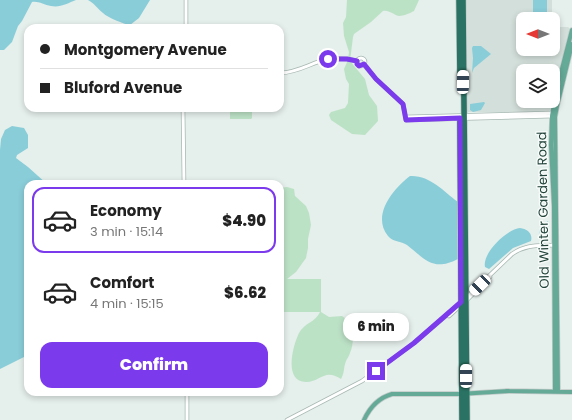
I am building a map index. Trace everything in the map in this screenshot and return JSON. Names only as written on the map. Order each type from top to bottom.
[{"type":"highway","points":[[459,0],[465,199],[463,215],[464,392],[462,420]]},
{"type":"highway","points":[[463,0],[460,193],[463,215]]},
{"type":"highway","points":[[460,193],[465,199]]},
{"type":"highway","points":[[463,233],[465,286],[461,314],[466,420]]},
{"type":"main road","name":"Old Winter Garden Road","points":[[557,392],[554,115],[556,92],[572,30]]},
{"type":"main road","name":"Old Winter Garden Road","points":[[554,115],[572,44]]},
{"type":"main road","points":[[364,420],[372,407],[392,394],[428,393],[435,391],[572,392]]},
{"type":"street","points":[[186,0],[186,24]]},
{"type":"street","points":[[284,73],[295,72],[328,59],[347,59],[357,61],[359,59],[363,59],[364,64],[376,79],[403,104],[406,119]]},
{"type":"street","points":[[357,61],[359,66],[364,64]]},
{"type":"street","points":[[183,112],[184,180]]},
{"type":"street","points":[[406,119],[554,115]]},
{"type":"street","points":[[406,119],[438,116],[462,117]]},
{"type":"street","points":[[426,119],[438,116]]},
{"type":"street","points":[[288,420],[362,381],[454,311],[512,254],[532,246],[556,245]]},
{"type":"street","points":[[425,334],[488,280],[490,276]]},
{"type":"street","points":[[465,286],[467,290],[472,292]]},
{"type":"street","points":[[454,311],[461,314]]},
{"type":"street","points":[[187,396],[187,420]]},
{"type":"shaded area","points":[[466,0],[552,0],[552,12],[516,12],[516,56],[560,56],[560,27],[568,27],[570,29],[560,67],[560,64],[516,64],[516,108],[550,108],[550,110],[548,112],[468,112]]},
{"type":"green space","points":[[347,0],[419,0],[414,11],[399,16],[388,11],[383,11],[354,34],[350,61],[365,79],[369,95],[377,106],[378,121],[365,135],[352,134],[331,120],[329,115],[331,112],[345,108],[348,103],[349,84],[346,79],[344,69],[348,60],[349,52],[344,36],[343,23],[346,17]]},
{"type":"green space","points":[[230,112],[252,112],[251,119],[230,119]]},
{"type":"green space","points":[[284,187],[294,189],[295,196],[306,206],[311,225],[306,258],[296,272],[287,279],[321,279],[321,312],[329,317],[342,316],[349,323],[351,328],[353,343],[341,379],[335,376],[326,375],[306,382],[299,380],[294,376],[292,370],[294,346],[299,333],[316,318],[320,312],[284,312]]},
{"type":"water","points":[[0,0],[76,0],[58,6],[32,2],[18,26],[12,42],[4,50],[0,50]]},
{"type":"water","points":[[88,0],[150,0],[139,18],[131,24],[120,22],[108,17]]},
{"type":"water","points":[[533,0],[547,0],[547,12],[533,12]]},
{"type":"water","points":[[473,46],[481,46],[491,54],[474,68],[472,73],[472,48]]},
{"type":"water","points":[[485,103],[481,110],[473,112],[470,110],[470,104]]},
{"type":"water","points":[[12,126],[24,128],[28,135],[28,148],[17,155],[16,158],[43,180],[24,180],[24,357],[0,369],[0,150],[1,139],[5,130]]},
{"type":"water","points":[[410,176],[417,176],[430,181],[458,202],[458,259],[442,264],[430,262],[407,245],[392,239],[383,228],[383,211],[387,203],[397,187]]},
{"type":"water","points":[[548,221],[549,237],[545,241],[541,239],[539,230]]},
{"type":"water","points":[[520,228],[529,232],[531,241],[513,248],[489,269],[485,267],[487,255],[496,243],[502,237],[515,229]]},
{"type":"route","points":[[328,59],[347,59],[357,61],[359,66],[364,64],[376,79],[400,99],[405,110],[406,120],[460,118],[461,302],[414,343],[376,371]]}]
